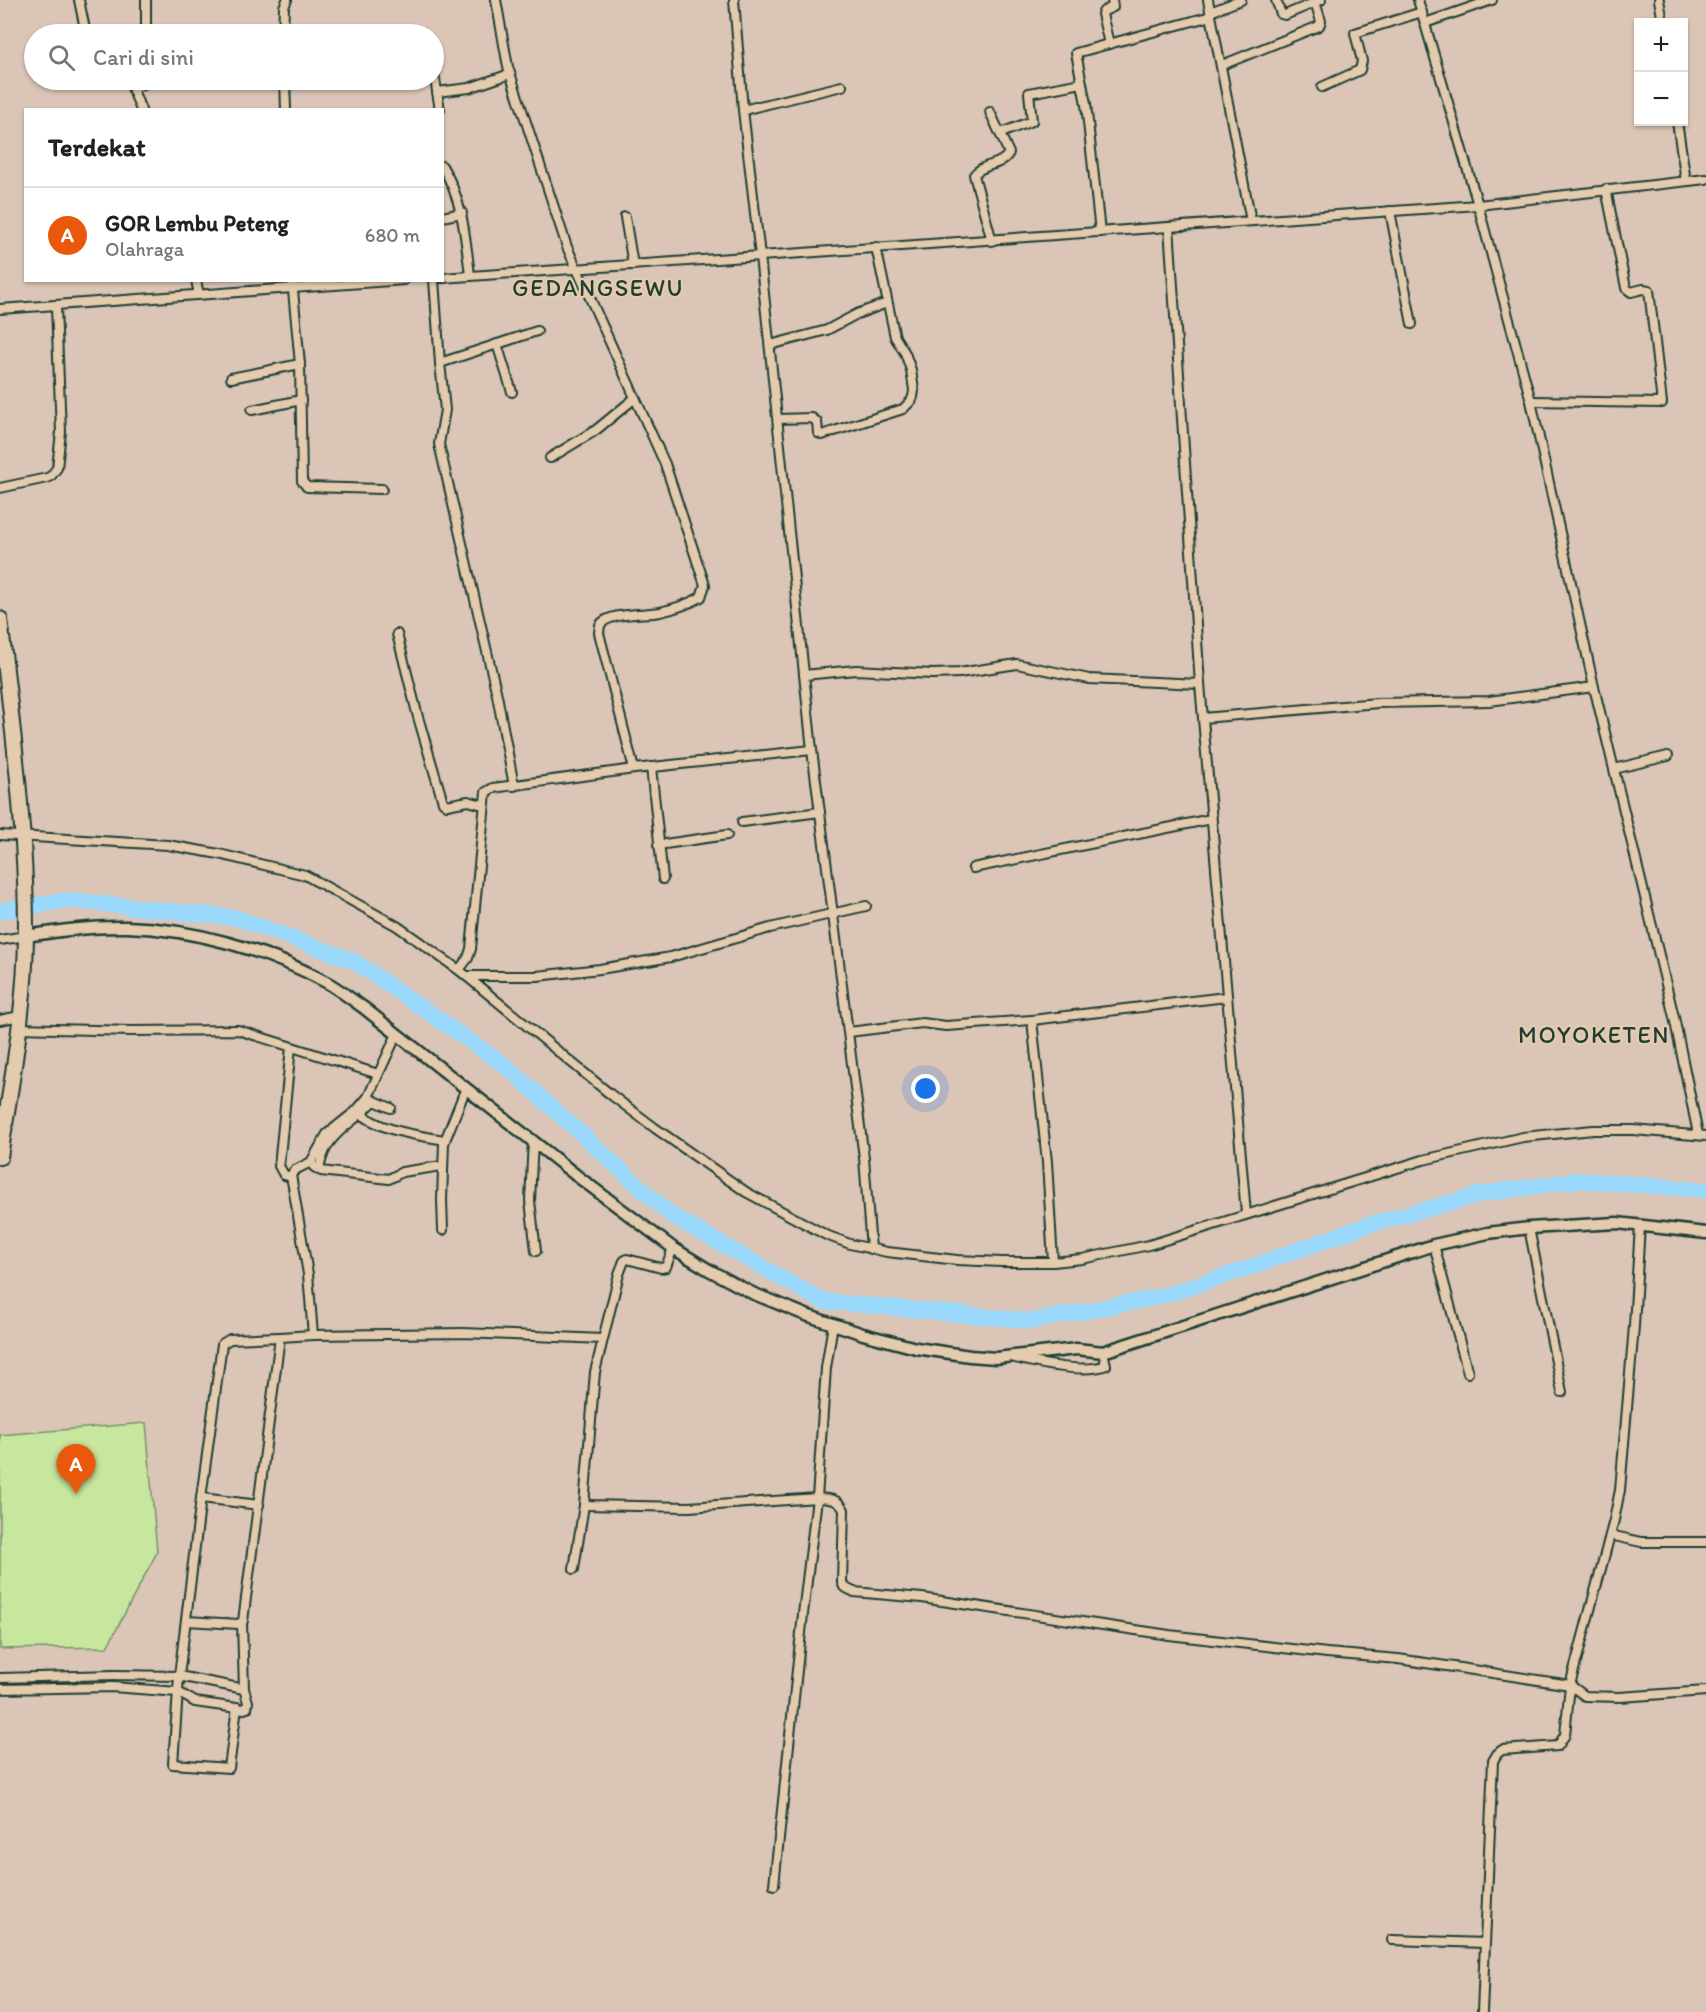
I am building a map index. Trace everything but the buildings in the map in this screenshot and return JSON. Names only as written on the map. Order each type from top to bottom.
[{"type":"highway","points":[[0,619],[6,722],[23,837],[26,933],[19,1022],[0,1157]]},
{"type":"street","points":[[79,0],[84,24]]},
{"type":"street","points":[[146,0],[146,24]]},
{"type":"street","points":[[284,24],[284,7],[287,0]]},
{"type":"street","points":[[496,0],[502,43],[510,74],[567,247],[676,493],[705,585],[701,597],[693,601],[657,612],[607,618],[600,625],[602,644],[634,769]]},
{"type":"street","points":[[734,0],[743,110],[812,750],[866,1170],[871,1249]]},
{"type":"street","points":[[1109,44],[1102,14],[1104,10],[1113,7],[1112,0]]},
{"type":"street","points":[[1208,0],[1251,221]]},
{"type":"street","points":[[1100,232],[1086,104],[1076,53],[1211,14],[1240,0]]},
{"type":"street","points":[[1221,65],[1319,26],[1321,21],[1318,1],[1285,15],[1281,14],[1276,0]]},
{"type":"street","points":[[0,835],[168,845],[294,871],[318,881],[389,921],[459,970],[610,1094],[730,1182],[826,1235],[871,1249],[957,1260],[1053,1262],[1082,1259],[1149,1245],[1432,1158],[1523,1137],[1593,1130],[1702,1135],[1594,687],[1531,401],[1478,205],[1418,0]]},
{"type":"street","points":[[1425,23],[1492,0]]},
{"type":"street","points":[[1659,0],[1662,18]]},
{"type":"street","points":[[1322,87],[1360,70],[1362,61],[1355,33],[1422,12]]},
{"type":"street","points":[[440,108],[437,92],[469,88],[510,74]]},
{"type":"street","points":[[1001,133],[1032,121],[1029,93],[1082,83]]},
{"type":"street","points":[[743,110],[842,86]]},
{"type":"street","points":[[134,90],[140,108]]},
{"type":"street","points":[[285,90],[286,108]]},
{"type":"street","points":[[990,112],[1008,148],[1007,157],[979,169],[974,175],[992,241]]},
{"type":"street","points":[[1678,126],[1686,181]]},
{"type":"street","points":[[444,170],[456,193],[462,213],[470,275]]},
{"type":"street","points":[[444,278],[1478,205],[1706,179]]},
{"type":"street","points":[[1531,401],[1662,403],[1648,290],[1631,292],[1626,288],[1606,189]]},
{"type":"street","points":[[1390,211],[1412,324]]},
{"type":"street","points":[[444,218],[462,213]]},
{"type":"street","points":[[625,217],[633,265]]},
{"type":"street","points":[[1169,227],[1200,684],[1246,1214]]},
{"type":"street","points":[[778,419],[812,418],[817,422],[818,433],[822,435],[889,415],[907,406],[911,401],[914,390],[911,370],[895,337],[876,247]]},
{"type":"street","points":[[196,282],[199,295]]},
{"type":"street","points":[[0,309],[56,307],[199,295],[292,284],[348,282]]},
{"type":"street","points":[[434,282],[445,410],[440,435],[442,458],[497,695],[514,786]]},
{"type":"street","points":[[292,284],[300,364],[301,478],[305,485],[382,489]]},
{"type":"street","points":[[770,345],[827,330],[857,314],[887,303]]},
{"type":"street","points":[[0,488],[47,478],[57,468],[61,423],[56,307]]},
{"type":"street","points":[[440,363],[537,331]]},
{"type":"street","points":[[496,344],[512,392]]},
{"type":"street","points":[[231,378],[300,364]]},
{"type":"street","points":[[550,458],[596,430],[635,398]]},
{"type":"street","points":[[252,410],[301,400]]},
{"type":"street","points":[[398,634],[418,717],[443,802],[447,805],[468,801],[483,805]]},
{"type":"street","points":[[804,675],[856,670],[959,673],[1017,664],[1089,679],[1200,684]]},
{"type":"street","points":[[1203,718],[1378,704],[1489,701],[1594,687]]},
{"type":"street","points":[[459,970],[468,958],[471,949],[483,805],[488,790],[634,769],[812,750]]},
{"type":"street","points":[[1614,769],[1668,756]]},
{"type":"street","points":[[651,767],[663,879]]},
{"type":"street","points":[[742,822],[820,812]]},
{"type":"street","points":[[973,868],[1211,819]]},
{"type":"street","points":[[658,845],[727,835]]},
{"type":"street","points":[[467,976],[537,976],[600,969],[671,957],[770,928],[866,906]]},
{"type":"street","points":[[0,940],[26,933],[125,927],[165,930],[226,942],[261,954],[326,982],[364,1008],[577,1176],[674,1248],[709,1270],[752,1293],[833,1324],[916,1348],[970,1356],[1010,1357],[1077,1349],[1103,1352],[1434,1245],[1488,1233],[1529,1228],[1617,1223],[1706,1233]]},
{"type":"street","points":[[849,1032],[922,1023],[946,1026],[1032,1020],[1226,997]]},
{"type":"street","points":[[0,1020],[132,1031],[227,1029],[245,1031],[378,1074]]},
{"type":"street","points":[[1032,1020],[1047,1162],[1053,1262]]},
{"type":"street","points":[[319,1170],[326,1146],[371,1099],[378,1074],[397,1034]]},
{"type":"street","points":[[291,1047],[279,1166],[284,1175],[291,1178]]},
{"type":"street","points":[[443,1230],[442,1166],[445,1140],[466,1088]]},
{"type":"street","points":[[371,1099],[391,1108]]},
{"type":"street","points":[[359,1112],[391,1128],[445,1140]]},
{"type":"street","points":[[313,1335],[308,1274],[291,1178],[295,1170],[311,1162],[327,1134],[359,1112]]},
{"type":"street","points":[[533,1140],[530,1201],[536,1251]]},
{"type":"street","points":[[311,1162],[319,1170],[389,1179],[402,1172],[442,1166]]},
{"type":"street","points":[[1482,2012],[1493,1761],[1502,1750],[1558,1746],[1565,1735],[1570,1685],[1620,1490],[1640,1225]]},
{"type":"street","points":[[1529,1228],[1562,1392]]},
{"type":"street","points":[[1434,1245],[1468,1373]]},
{"type":"street","points":[[574,1569],[584,1505],[595,1372],[624,1261],[627,1259],[664,1268],[674,1248]]},
{"type":"street","points":[[774,1885],[817,1497],[826,1368],[833,1324]]},
{"type":"street","points":[[237,1707],[229,1768],[173,1764],[179,1676],[222,1344],[230,1339],[313,1335],[464,1333],[602,1339]]},
{"type":"street","points":[[0,1689],[113,1687],[178,1692],[195,1701],[244,1709],[248,1705],[244,1689],[242,1623],[280,1337]]},
{"type":"street","points":[[1010,1357],[1053,1367],[1096,1368],[1106,1365],[1103,1352]]},
{"type":"street","points":[[584,1505],[688,1506],[817,1497],[840,1502],[844,1510],[842,1582],[844,1587],[854,1592],[944,1601],[1169,1635],[1398,1659],[1570,1685],[1585,1696],[1706,1691]]},
{"type":"street","points":[[201,1498],[258,1505]]},
{"type":"street","points":[[1610,1535],[1641,1542],[1706,1542]]},
{"type":"street","points":[[186,1621],[242,1623]]},
{"type":"street","points":[[113,1687],[114,1675]]},
{"type":"street","points":[[0,1678],[179,1676],[244,1689]]},
{"type":"street","points":[[28,1677],[28,1688]]},
{"type":"street","points":[[1392,1940],[1485,1943]]},
{"type":"green space","points":[[146,1423],[157,1552],[107,1647],[0,1649],[0,1435]]},
{"type":"waterway","points":[[0,911],[67,900],[237,918],[354,961],[506,1066],[672,1216],[822,1301],[1033,1321],[1159,1297],[1240,1271],[1367,1225],[1483,1194],[1577,1180],[1706,1190]]},
{"type":"place","name":"GOR Lembu Peteng","points":[[76,1494]]},
{"type":"district","name":"GEDANGSEWU","points":[[598,287]]},
{"type":"district","name":"MOYOKETEN","points":[[1594,1034]]}]
